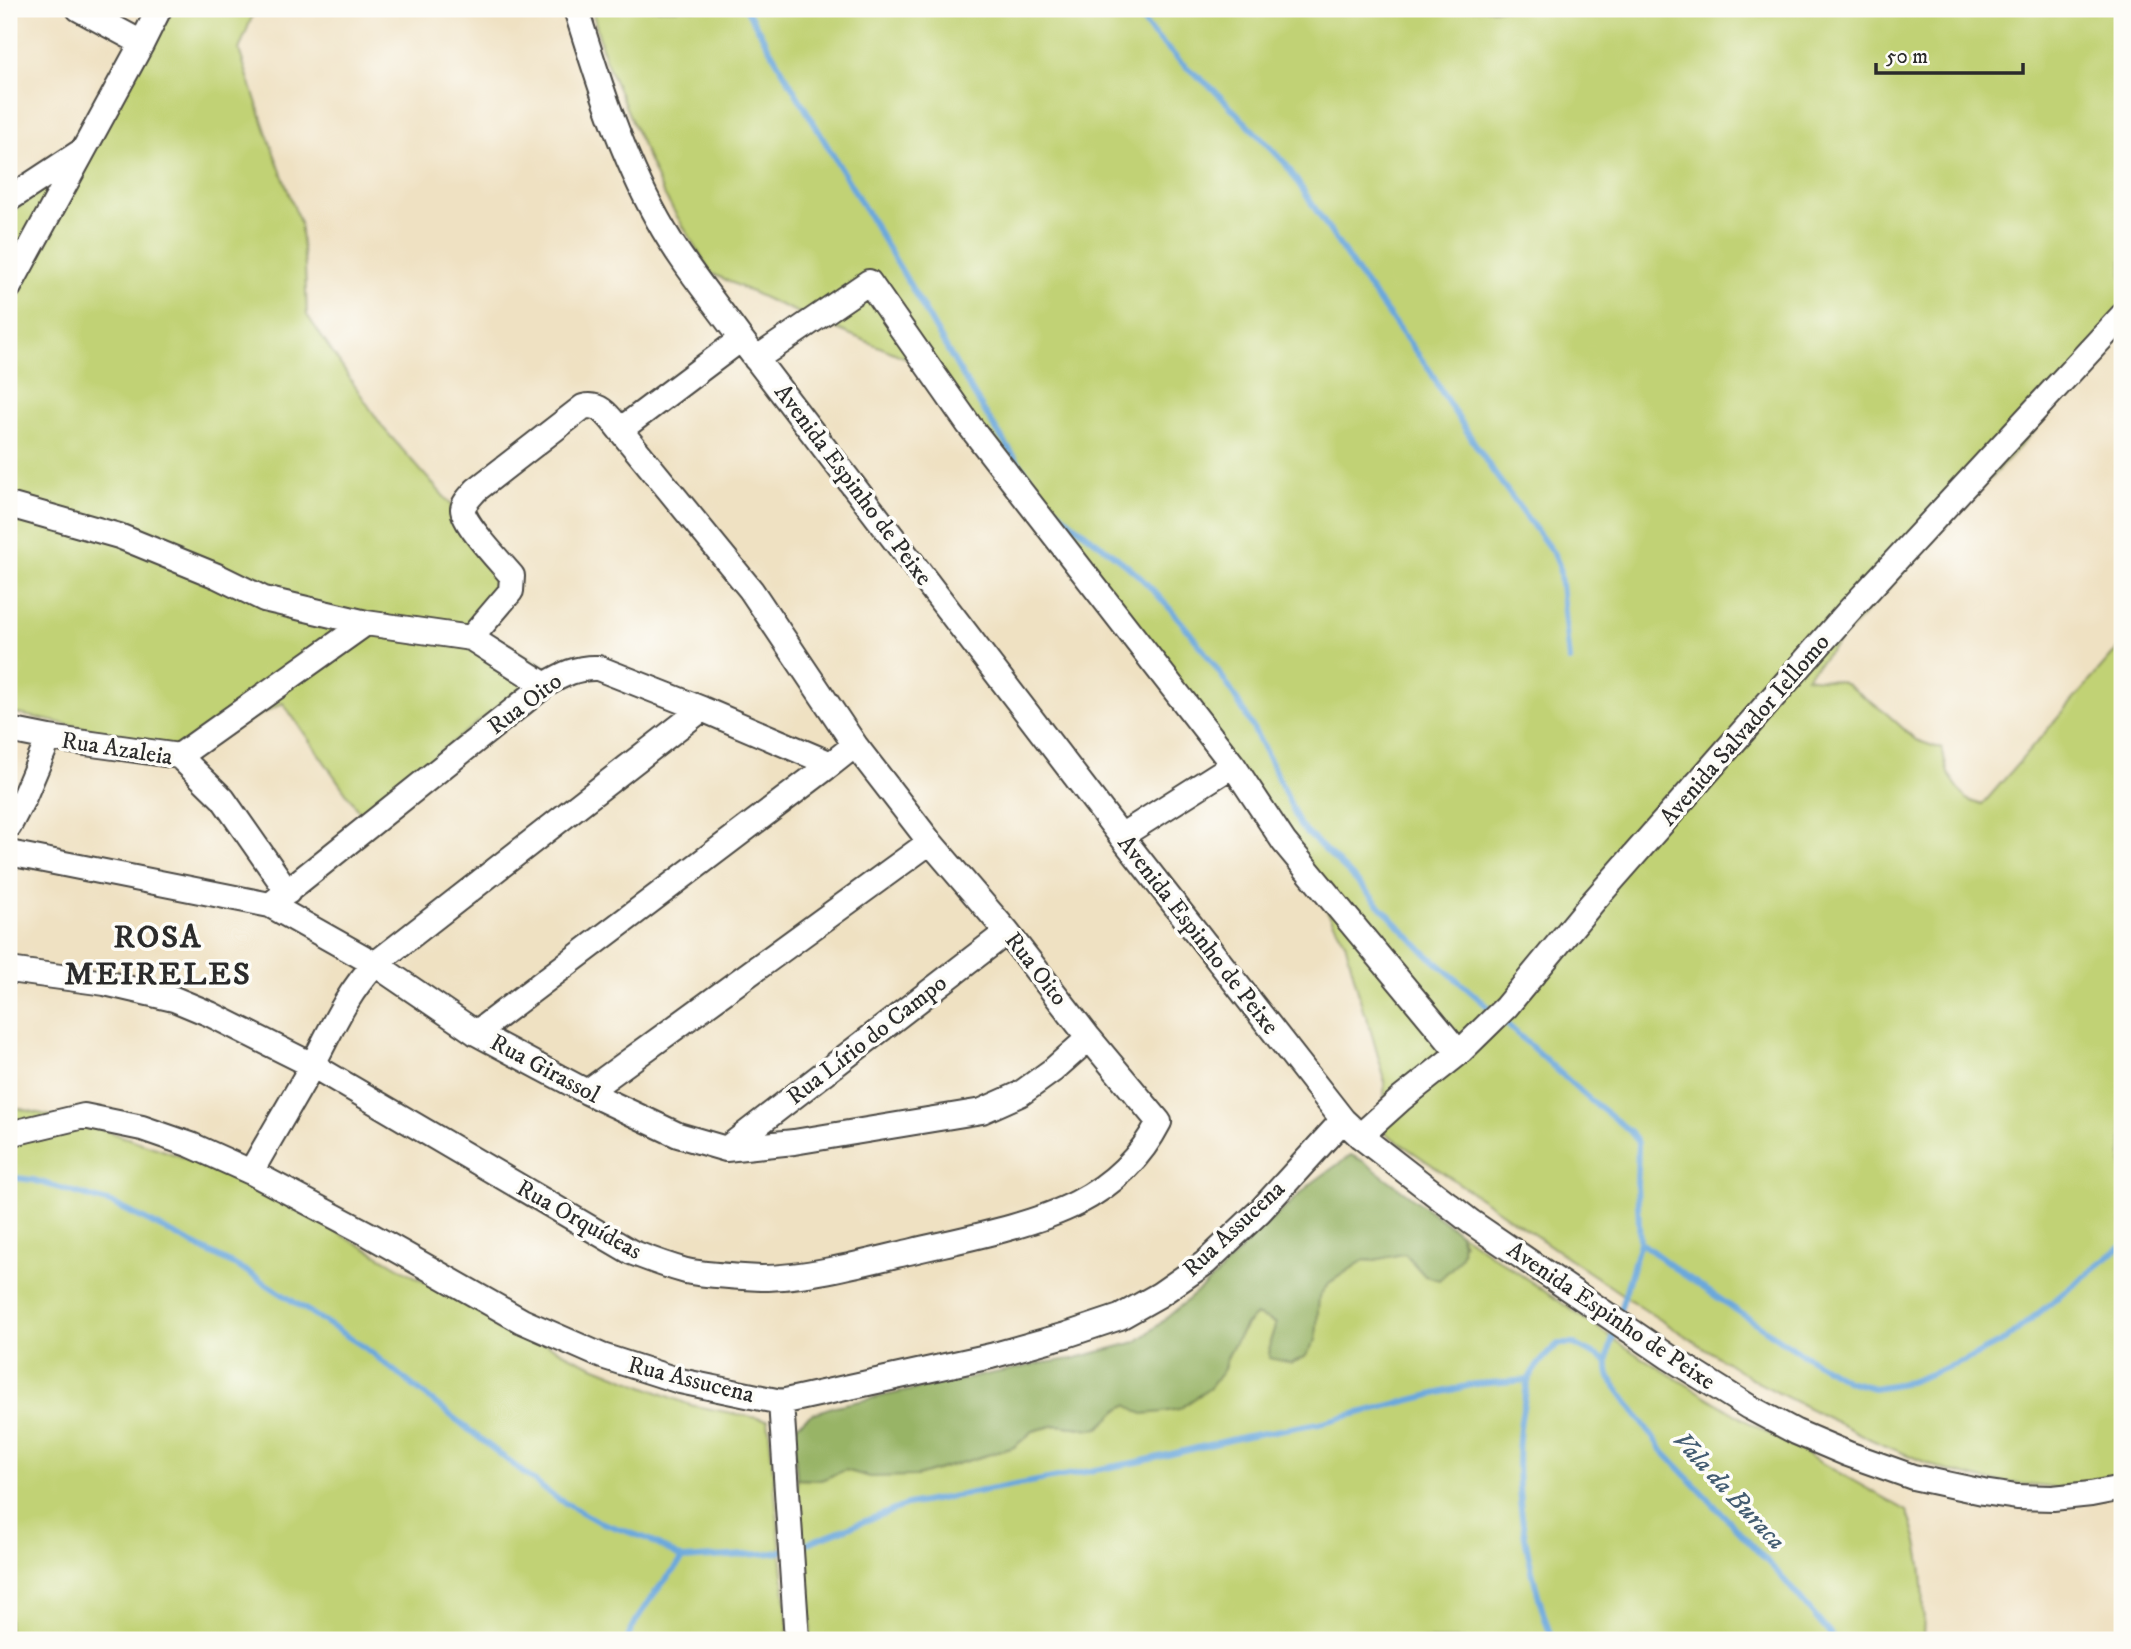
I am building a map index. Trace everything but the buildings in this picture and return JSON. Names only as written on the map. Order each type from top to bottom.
[{"type":"street","points":[[79,9],[142,43]]},
{"type":"street","points":[[9,287],[159,9]]},
{"type":"street","name":"Avenida Espinho de Peixe","points":[[576,9],[597,77],[659,221],[748,349],[1121,836],[1352,1128],[1471,1222],[1669,1357],[1796,1432],[1913,1477],[1983,1492],[2053,1498],[2122,1488]]},
{"type":"street","points":[[9,199],[82,151]]},
{"type":"street","points":[[620,430],[748,349],[869,282],[969,425],[1233,765],[1284,842],[1459,1053]]},
{"type":"street","name":"Avenida Salvador Iellomo","points":[[1352,1128],[1401,1099],[1459,1053],[1498,1016],[1592,903],[1848,612],[2122,316]]},
{"type":"street","name":"Rua Oito","points":[[471,638],[511,591],[513,582],[512,576],[468,522],[464,506],[476,491],[583,407],[595,406],[603,410],[751,590],[855,745],[930,842],[1007,932],[1138,1095]]},
{"type":"street","points":[[9,505],[119,536],[217,576],[264,599],[366,623],[471,638],[545,685]]},
{"type":"street","points":[[179,756],[366,623]]},
{"type":"street","name":"Rua Oito","points":[[279,898],[545,685],[566,672],[584,667],[598,668],[831,764]]},
{"type":"street","points":[[251,1172],[312,1065],[343,1004],[375,964],[702,709]]},
{"type":"street","name":"Rua Azaleia","points":[[9,730],[179,756],[223,799],[279,898]]},
{"type":"street","points":[[9,827],[49,738]]},
{"type":"street","points":[[476,1033],[855,745]]},
{"type":"street","points":[[1121,836],[1233,765]]},
{"type":"street","points":[[587,1092],[930,842]]},
{"type":"street","name":"Rua Girassol","points":[[9,853],[279,898],[476,1033],[587,1092],[678,1135],[726,1149],[794,1142],[982,1111],[1020,1094],[1090,1038]]},
{"type":"street","name":"Rua Lírio do Campo","points":[[726,1149],[1007,932]]},
{"type":"street","name":"Rua Orquídeas","points":[[9,970],[105,983],[174,999],[210,1014],[312,1065],[631,1252],[689,1272],[762,1278],[816,1272],[962,1240],[1031,1220],[1076,1203],[1119,1174],[1137,1158],[1150,1139],[1159,1122],[1138,1095]]},
{"type":"street","name":"Rua Assucena","points":[[9,1134],[84,1116],[167,1136],[251,1172],[370,1235],[522,1321],[602,1356],[680,1381],[781,1402],[991,1356],[1120,1317],[1205,1263],[1352,1128]]},
{"type":"street","points":[[781,1402],[797,1640]]},
{"type":"green space","points":[[173,9],[255,9],[239,50],[300,223],[307,315],[384,429],[519,581],[482,635],[548,667],[361,814],[283,703],[208,741],[182,749],[9,712],[9,215],[61,168],[133,77]]},
{"type":"green space","points":[[592,9],[2122,9],[2122,331],[2038,427],[1806,677],[1843,682],[1886,713],[1916,740],[1942,749],[1948,773],[1966,799],[1982,805],[2122,644],[2122,1474],[2057,1488],[1984,1480],[1941,1469],[1872,1440],[1757,1382],[1642,1308],[1385,1133],[1384,1077],[1345,942],[1296,857],[918,363],[711,273],[663,193],[604,57]]},
{"type":"green space","points":[[9,1106],[92,1126],[223,1171],[316,1220],[449,1296],[581,1361],[690,1405],[768,1420],[788,1625],[787,1640],[9,1640]]},
{"type":"green space","points":[[1351,1155],[1363,1161],[1457,1231],[1462,1247],[1460,1259],[1439,1280],[1425,1276],[1405,1254],[1364,1260],[1329,1283],[1319,1296],[1316,1340],[1305,1357],[1292,1363],[1269,1358],[1270,1342],[1276,1323],[1256,1315],[1245,1325],[1226,1359],[1224,1369],[1210,1388],[1179,1409],[1143,1414],[1127,1405],[1099,1428],[1056,1425],[1033,1431],[1014,1447],[917,1476],[870,1477],[845,1470],[821,1480],[797,1479],[793,1428],[812,1414],[835,1406],[1072,1359],[1136,1342],[1217,1275],[1250,1240],[1312,1183]]},
{"type":"green space","points":[[1457,1231],[1633,1352],[1743,1419],[1907,1511],[1917,1542],[1922,1574],[1923,1640],[810,1640],[811,1623],[801,1545],[797,1479],[821,1480],[845,1470],[870,1477],[953,1465],[1014,1447],[1033,1431],[1056,1425],[1092,1429],[1127,1404],[1224,1369],[1236,1340],[1256,1315],[1276,1323],[1270,1342],[1317,1315],[1319,1296],[1329,1283],[1364,1260],[1373,1261],[1390,1255],[1464,1243]]},
{"type":"waterway","points":[[746,9],[968,385],[1021,466],[1052,505],[1145,582],[1194,638],[1252,727],[1300,826],[1421,949],[1493,1011]]},
{"type":"waterway","points":[[1135,9],[1152,33],[1212,88],[1285,163],[1357,272],[1431,372],[1494,473],[1554,554],[1559,565],[1569,660]]},
{"type":"waterway","points":[[1501,1019],[1589,1099],[1631,1132],[1638,1143],[1640,1242],[1619,1314]]},
{"type":"waterway","points":[[9,1177],[33,1180],[114,1204],[246,1271],[364,1347],[553,1496],[597,1521],[648,1539],[683,1559],[787,1550]]},
{"type":"waterway","points":[[1640,1242],[1794,1349],[1847,1381],[1874,1388],[1909,1382],[1964,1361],[2005,1340],[2122,1246]]},
{"type":"waterway","name":"Vala da Buraca","points":[[1616,1328],[1608,1359],[1610,1378],[1662,1450],[1781,1576],[1835,1640]]},
{"type":"waterway","points":[[1552,1640],[1535,1584],[1520,1495],[1519,1436],[1527,1384],[1537,1366],[1558,1344],[1574,1344],[1607,1361]]},
{"type":"waterway","points":[[797,1547],[907,1505],[1138,1462],[1247,1436],[1319,1423],[1475,1384],[1529,1380]]},
{"type":"waterway","points":[[627,1640],[644,1607],[683,1559]]},
{"type":"district","name":"ROSA MEIRELES","points":[[158,956]]}]
